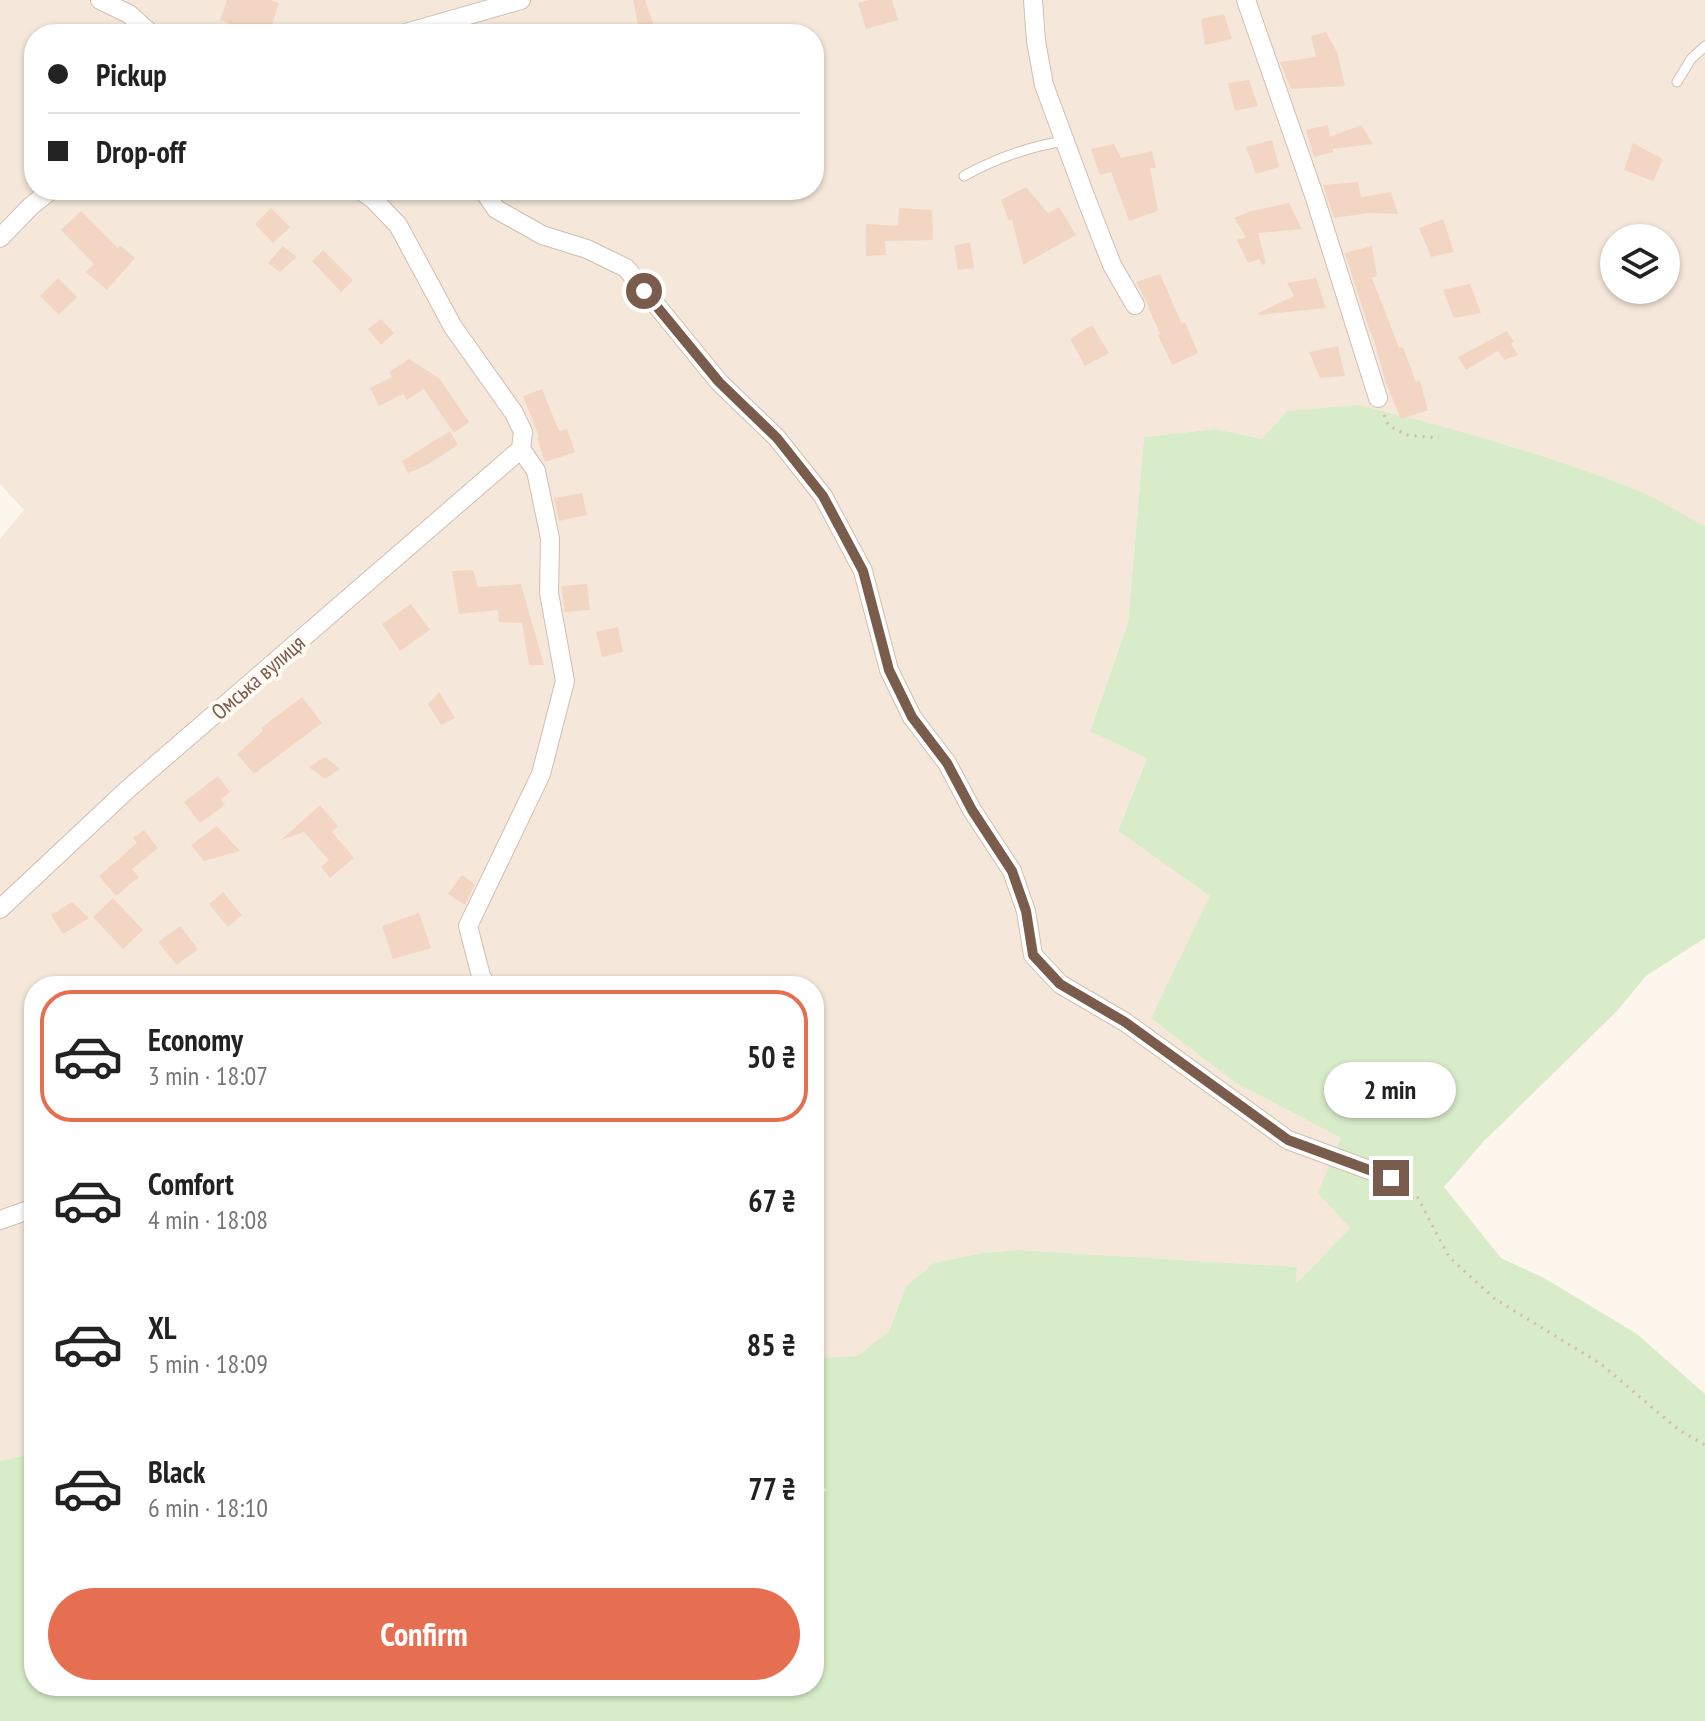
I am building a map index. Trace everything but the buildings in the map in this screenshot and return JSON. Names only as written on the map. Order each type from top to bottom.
[{"type":"street","points":[[100,0],[129,14],[140,24]]},
{"type":"street","points":[[437,24],[521,0]]},
{"type":"street","points":[[1033,0],[1044,85],[1112,265],[1135,305]]},
{"type":"street","points":[[1246,0],[1315,198],[1378,398]]},
{"type":"street","points":[[0,238],[38,200]]},
{"type":"street","points":[[374,200],[398,225],[453,327],[514,413],[523,432],[521,449],[536,471],[550,538],[549,593],[565,681],[541,774],[468,926],[481,976]]},
{"type":"street","points":[[490,200],[496,209],[542,235],[587,249],[626,268],[719,382],[777,438],[823,496],[863,571],[889,670],[912,717],[947,763],[972,810],[1012,871],[1026,911],[1033,955],[1060,984],[1125,1022],[1288,1140],[1391,1178]]},
{"type":"street","name":"Омська вулиця","points":[[0,909],[128,789],[521,449]]},
{"type":"street","points":[[0,1220],[24,1212]]},
{"type":"lane","points":[[1677,82],[1691,59],[1705,46]]},
{"type":"lane","points":[[964,176],[1013,154],[1064,141]]},
{"type":"path","points":[[1378,398],[1388,425],[1406,435],[1439,438]]},
{"type":"path","points":[[1391,1178],[1418,1198],[1449,1257],[1495,1299],[1601,1364],[1679,1430],[1705,1445]]},
{"type":"shaded area","points":[[0,0],[1705,0],[1705,526],[1631,488],[1507,445],[1287,411],[1262,439],[1216,429],[1144,437],[1128,623],[1090,730],[1147,757],[1118,831],[1210,896],[1236,1083],[1341,1138],[1350,1228],[1295,1285],[1297,1267],[1018,1250],[982,1253],[934,1263],[906,1286],[889,1331],[857,1356],[824,1358],[824,976],[24,976],[24,1455],[0,1461],[0,539],[24,510],[0,484]]},
{"type":"green space","points":[[1358,405],[1461,432],[1529,452],[1639,491],[1705,526],[1705,938],[1646,976],[1617,1011],[1484,1141],[1444,1187],[1501,1258],[1544,1278],[1637,1334],[1705,1394],[1705,1721],[0,1721],[0,1461],[24,1455],[24,1696],[824,1696],[824,1492],[827,1491],[824,1487],[824,1358],[857,1356],[889,1331],[906,1286],[934,1263],[982,1253],[1018,1250],[1297,1267],[1296,1284],[1350,1228],[1318,1193],[1341,1138],[1236,1083],[1151,1018],[1210,896],[1118,831],[1147,758],[1090,731],[1128,623],[1144,437],[1216,429],[1262,439],[1287,411]]},
{"type":"route","points":[[644,291],[719,382],[777,438],[823,496],[863,571],[889,670],[912,717],[947,763],[972,810],[1012,871],[1026,911],[1033,955],[1060,984],[1125,1022],[1288,1140],[1391,1178]]}]
